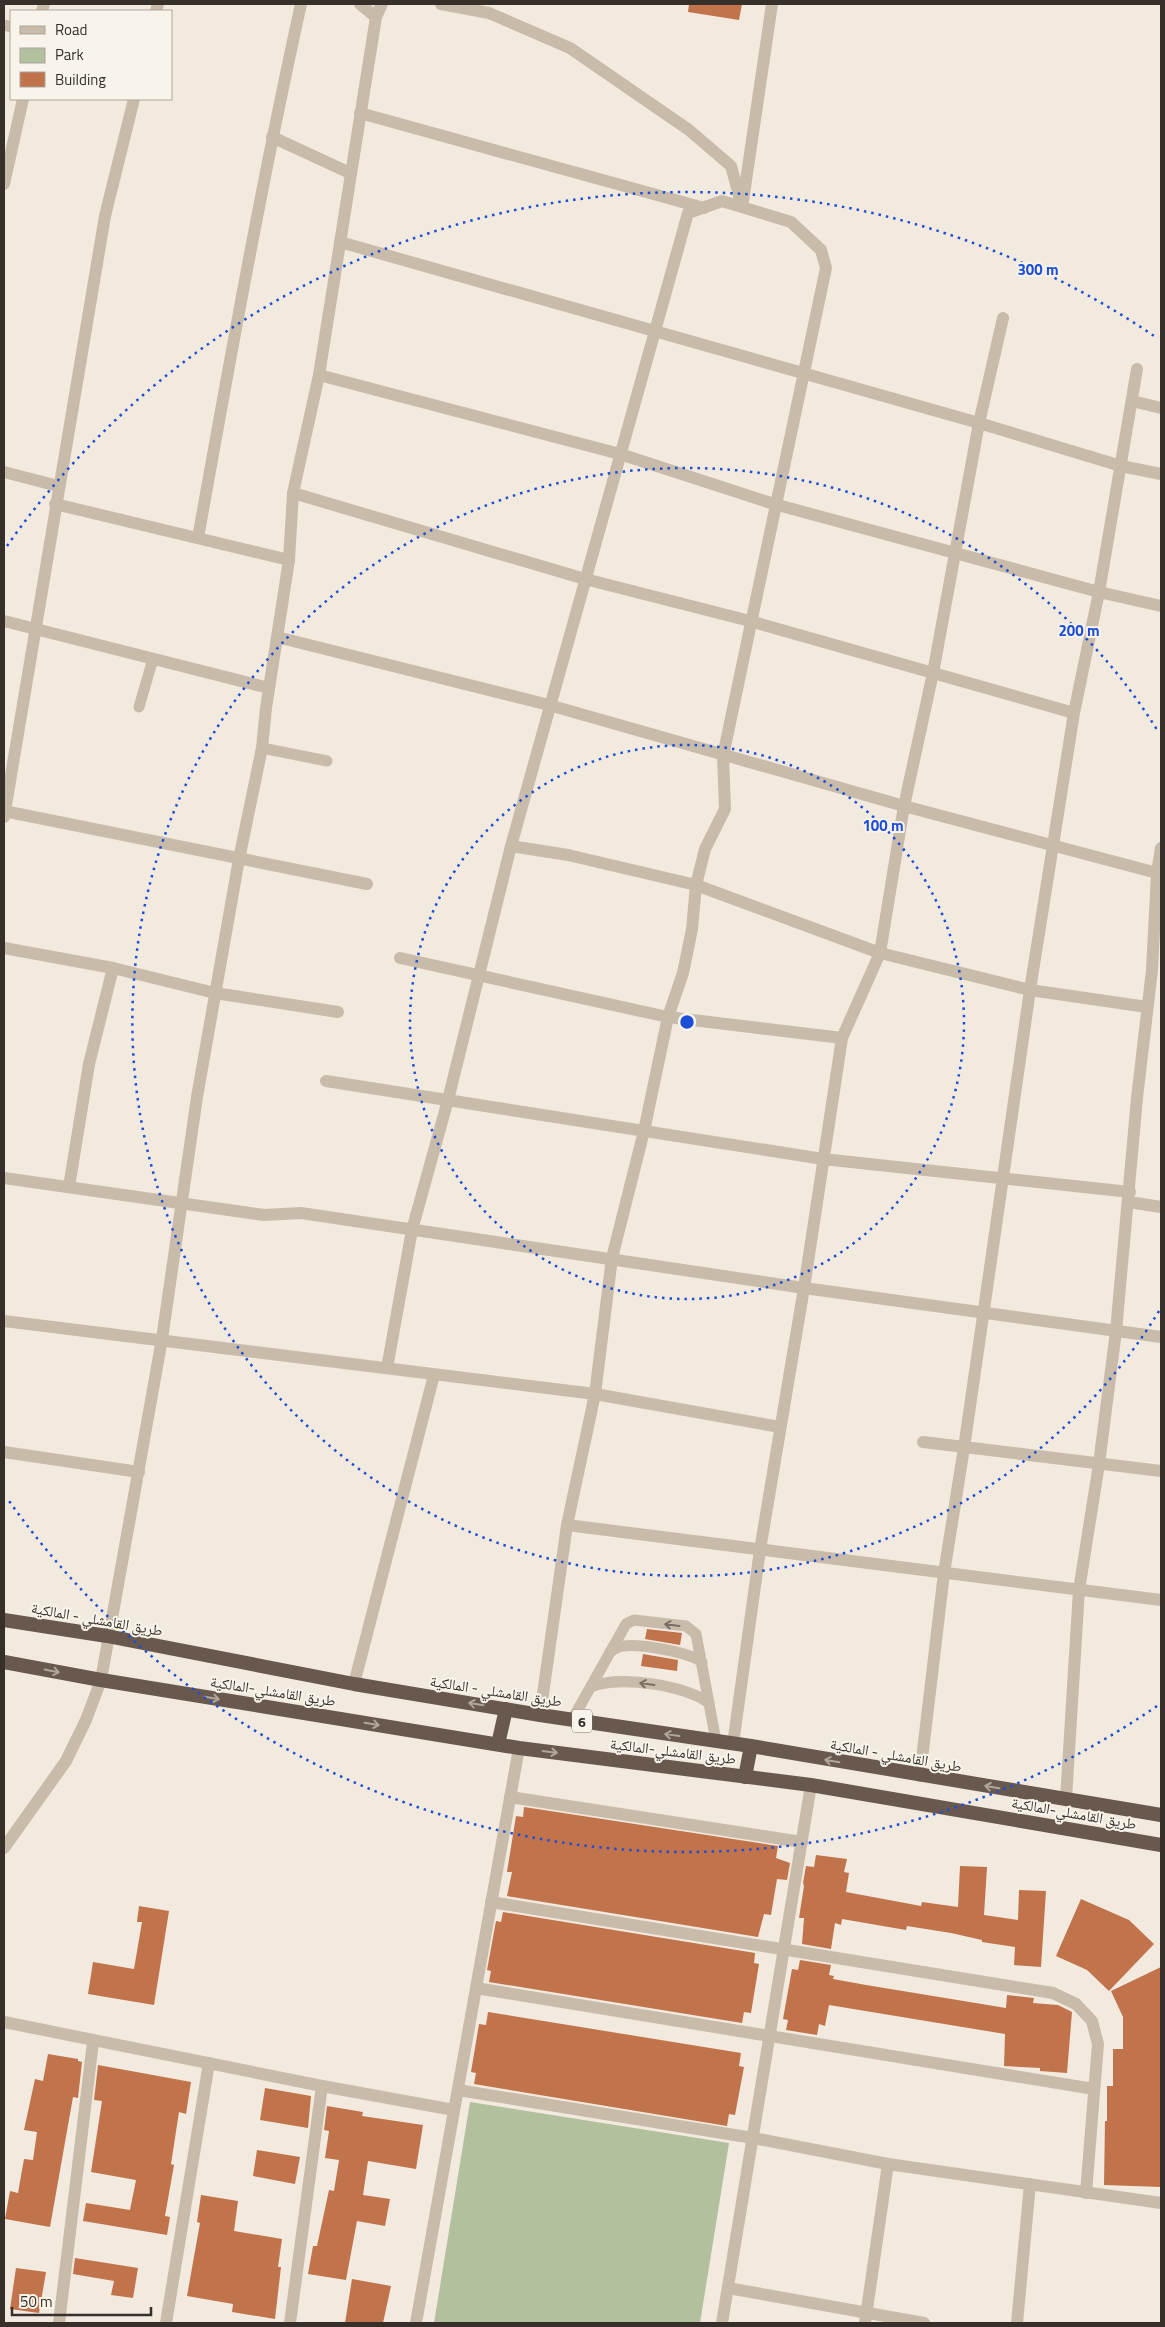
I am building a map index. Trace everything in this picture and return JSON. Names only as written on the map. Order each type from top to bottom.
[{"type":"highway","name":"طريق القامشلي - المالكية","points":[[4,1620],[107,1636],[354,1684],[540,1715],[750,1746],[1161,1815]]},
{"type":"highway","name":"طريق القامشلي-المالكية","points":[[4,1662],[101,1680],[519,1748],[811,1786],[1161,1845]]},
{"type":"highway","points":[[498,1744],[506,1709]]},
{"type":"highway","points":[[745,1777],[750,1746]]},
{"type":"street","points":[[198,538],[272,137],[301,4]]},
{"type":"street","points":[[360,4],[376,18]]},
{"type":"street","points":[[4,1848],[66,1761],[86,1720],[101,1680],[107,1636],[139,1472],[162,1339],[197,1097],[239,859],[262,748],[269,688],[289,560],[293,493],[318,375],[376,18],[382,4]]},
{"type":"street","points":[[441,4],[489,13],[570,48],[689,130],[731,166],[742,206]]},
{"type":"street","points":[[742,206],[772,4]]},
{"type":"street","points":[[4,184],[23,100]]},
{"type":"street","points":[[134,100],[105,216],[4,813],[368,884]]},
{"type":"street","points":[[360,113],[704,208]]},
{"type":"street","points":[[272,137],[350,174]]},
{"type":"street","points":[[387,1368],[412,1230],[448,1100],[511,846],[688,213],[722,201],[791,222],[821,250],[826,268],[774,504],[723,756],[725,809],[706,849],[696,885],[692,929],[683,973],[668,1017],[644,1131],[612,1258],[596,1394],[567,1525],[540,1715]]},
{"type":"street","points":[[340,242],[979,423],[1120,466],[1161,474]]},
{"type":"street","points":[[732,1744],[760,1550],[804,1288],[842,1038],[880,953],[904,806],[933,673],[979,423],[1003,318]]},
{"type":"street","points":[[920,1776],[944,1573],[964,1448],[1030,990],[1074,712],[1099,592],[1137,369]]},
{"type":"street","points":[[318,375],[620,454],[774,504],[1099,592],[1161,606]]},
{"type":"street","points":[[1132,401],[1161,408]]},
{"type":"street","points":[[4,472],[58,486]]},
{"type":"street","points":[[293,493],[585,579],[750,621],[1074,712]]},
{"type":"street","points":[[55,504],[289,560]]},
{"type":"street","points":[[4,621],[269,688]]},
{"type":"street","points":[[277,637],[549,706],[904,806],[1157,873]]},
{"type":"street","points":[[511,846],[568,855],[696,885],[880,953],[1030,990],[1147,1006]]},
{"type":"street","points":[[1066,1799],[1079,1590],[1099,1464],[1116,1331],[1147,1006],[1156,971],[1157,873],[1161,848]]},
{"type":"street","points":[[4,948],[113,968],[215,993],[338,1012]]},
{"type":"street","points":[[400,958],[668,1017],[842,1038]]},
{"type":"street","points":[[69,1187],[89,1064],[113,968]]},
{"type":"street","points":[[326,1081],[823,1159],[1002,1178],[1129,1197],[1161,1207]]},
{"type":"street","points":[[4,1178],[264,1215],[301,1213],[804,1288],[1161,1338]]},
{"type":"street","points":[[4,1321],[596,1394],[780,1427]]},
{"type":"street","points":[[354,1684],[434,1375]]},
{"type":"street","points":[[923,1442],[1161,1471]]},
{"type":"street","points":[[4,1452],[139,1472]]},
{"type":"street","points":[[567,1525],[1161,1600]]},
{"type":"street","points":[[416,2323],[519,1748]]},
{"type":"street","points":[[722,2323],[811,1786]]},
{"type":"street","points":[[510,1797],[802,1842]]},
{"type":"street","points":[[491,1902],[1053,1993],[1076,2004],[1092,2021],[1098,2044],[1086,2193]]},
{"type":"street","points":[[476,1988],[1094,2089]]},
{"type":"street","points":[[4,2022],[93,2042],[454,2110]]},
{"type":"street","points":[[59,2323],[93,2042]]},
{"type":"street","points":[[166,2323],[209,2063]]},
{"type":"street","points":[[290,2323],[322,2086]]},
{"type":"street","points":[[458,2090],[753,2138],[888,2164],[1161,2202]]},
{"type":"street","points":[[866,2318],[888,2164]]},
{"type":"street","points":[[1016,2323],[1030,2184]]},
{"type":"street","points":[[728,2288],[866,2318],[924,2323]]},
{"type":"lane","points":[[139,707],[153,659]]},
{"type":"lane","points":[[262,748],[327,761]]},
{"type":"lane","points":[[572,1720],[626,1624],[638,1620],[690,1628],[696,1634],[716,1741]]},
{"type":"lane","points":[[610,1652],[620,1646],[630,1646],[683,1653],[702,1662]]},
{"type":"lane","points":[[590,1687],[605,1681],[617,1680],[684,1689],[698,1694],[709,1702]]},
{"type":"green space","points":[[470,2102],[729,2143],[700,2323],[434,2323]]},
{"type":"building","points":[[689,4],[742,4],[739,20],[688,12]]},
{"type":"building","points":[[647,1629],[682,1633],[680,1645],[645,1639]]},
{"type":"building","points":[[643,1654],[678,1660],[677,1671],[641,1666]]},
{"type":"building","points":[[524,1807],[778,1846],[776,1858],[790,1863],[787,1880],[777,1879],[771,1915],[764,1914],[758,1937],[507,1896],[512,1872],[507,1872],[516,1816],[523,1817]]},
{"type":"building","points":[[816,1855],[847,1859],[844,1872],[849,1873],[846,1892],[921,1906],[922,1902],[958,1907],[960,1866],[987,1867],[984,1915],[1018,1920],[1019,1890],[1046,1891],[1041,1967],[1014,1965],[1015,1947],[982,1942],[982,1940],[951,1933],[907,1926],[906,1930],[842,1919],[841,1925],[835,1923],[831,1949],[802,1944],[804,1918],[799,1918],[803,1883],[806,1866],[814,1867]]},
{"type":"building","points":[[1081,1899],[1129,1920],[1154,1944],[1109,1991],[1087,1970],[1056,1956]]},
{"type":"building","points":[[139,1906],[169,1911],[154,2005],[88,1994],[93,1962],[134,1969],[142,1922],[137,1922]]},
{"type":"building","points":[[503,1912],[755,1953],[754,1963],[759,1964],[751,2013],[744,2012],[742,2023],[489,1982],[491,1971],[487,1970],[496,1921],[501,1922]]},
{"type":"building","points":[[800,1960],[831,1965],[829,1975],[834,1976],[833,1979],[866,1985],[1006,2008],[1007,1995],[1034,1998],[1033,2003],[1058,2005],[1072,2012],[1067,2073],[1040,2071],[1040,2068],[1004,2066],[1005,2034],[829,2005],[825,2026],[819,2024],[817,2035],[786,2030],[788,2020],[783,2019],[792,1969],[798,1970]]},
{"type":"building","points":[[1161,1967],[1161,2187],[1104,2185],[1107,2086],[1113,2086],[1113,2049],[1123,2049],[1123,2017],[1111,1991]]},
{"type":"building","points":[[488,2012],[741,2053],[739,2066],[744,2067],[735,2115],[729,2114],[727,2126],[474,2084],[476,2073],[471,2072],[479,2024],[486,2025]]},
{"type":"building","points":[[48,2054],[78,2059],[78,2061],[82,2062],[78,2098],[73,2097],[50,2227],[5,2219],[10,2191],[18,2193],[24,2159],[33,2160],[37,2132],[24,2130],[35,2079],[43,2081]]},
{"type":"building","points":[[98,2065],[191,2082],[186,2114],[179,2112],[171,2164],[174,2165],[165,2216],[170,2217],[167,2235],[83,2221],[86,2203],[130,2210],[136,2180],[91,2172],[102,2101],[94,2100]]},
{"type":"building","points":[[265,2088],[311,2096],[308,2128],[260,2120]]},
{"type":"building","points":[[327,2106],[363,2112],[362,2116],[423,2125],[416,2169],[368,2161],[363,2195],[390,2199],[385,2226],[357,2221],[346,2280],[308,2274],[313,2246],[317,2246],[329,2190],[334,2191],[339,2160],[325,2158],[329,2131],[324,2130]]},
{"type":"building","points":[[257,2150],[300,2157],[295,2184],[253,2176]]},
{"type":"building","points":[[201,2195],[238,2201],[234,2231],[282,2239],[278,2267],[281,2267],[275,2319],[232,2312],[233,2304],[187,2296],[200,2223],[197,2222]]},
{"type":"building","points":[[75,2258],[138,2268],[133,2298],[111,2295],[114,2281],[73,2274]]},
{"type":"building","points":[[16,2268],[46,2272],[39,2313],[10,2309]]},
{"type":"building","points":[[352,2279],[391,2286],[383,2323],[345,2323]]}]
